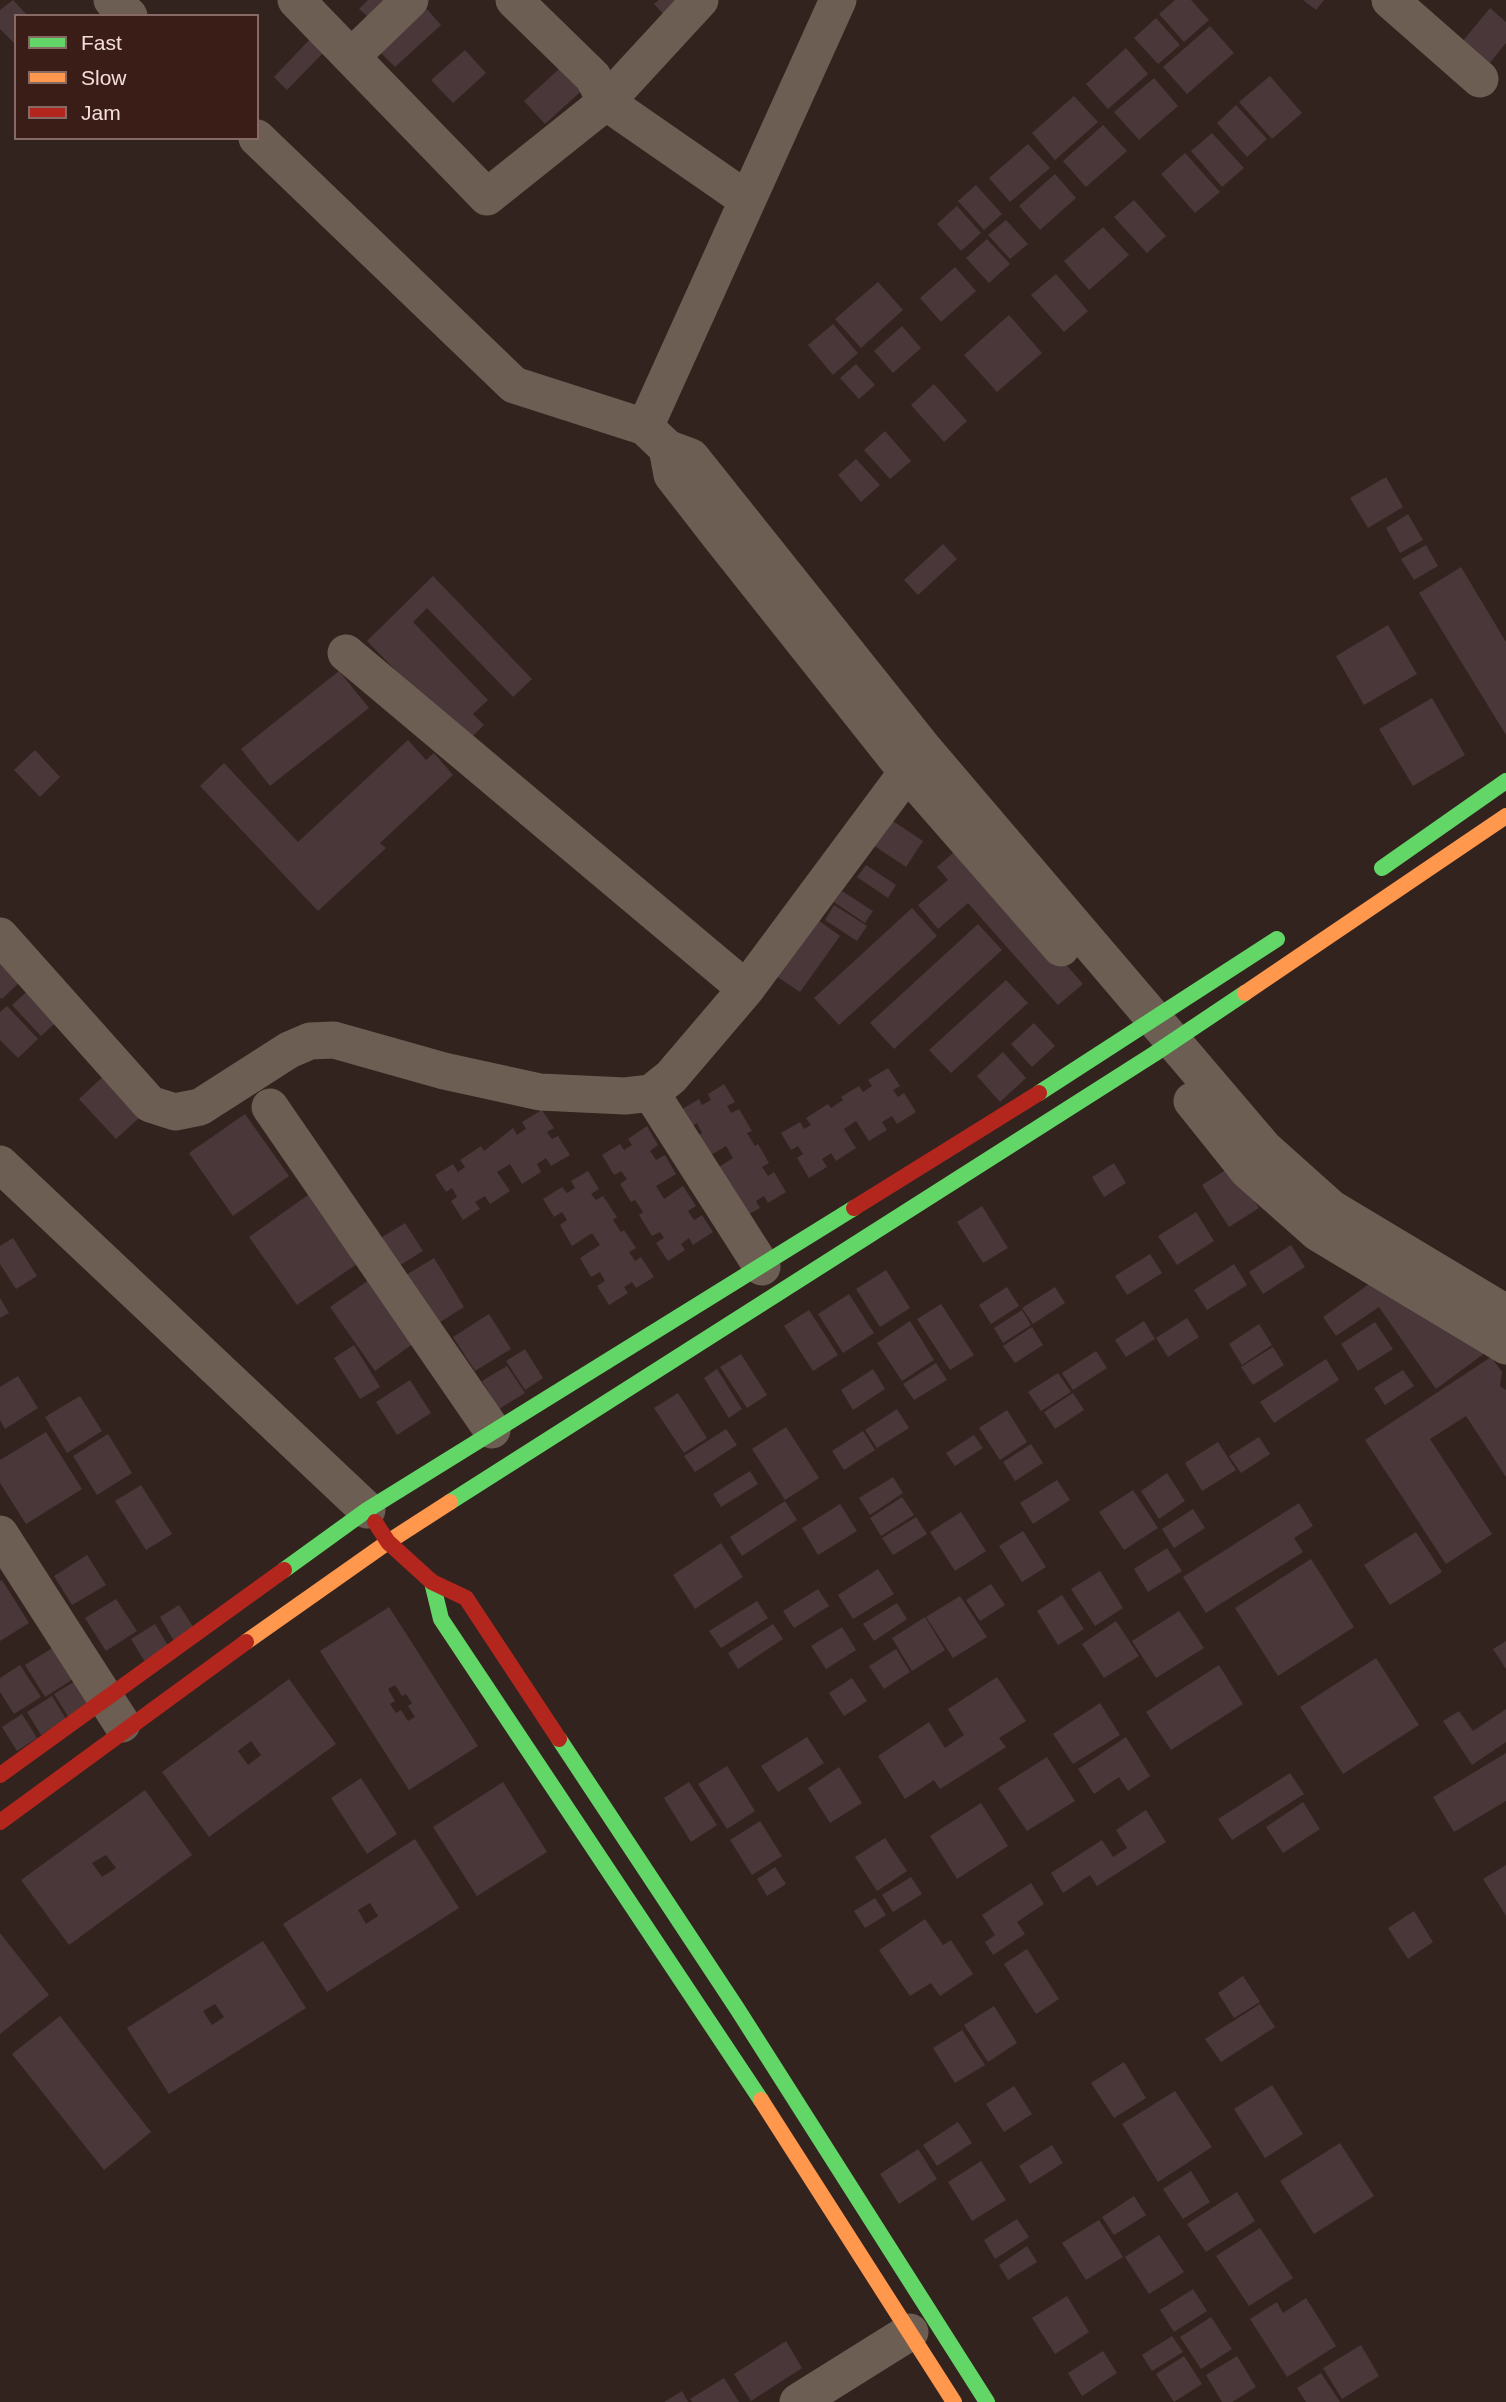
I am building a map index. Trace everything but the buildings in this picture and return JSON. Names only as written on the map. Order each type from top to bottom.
[{"type":"street","points":[[113,0],[127,14]]},
{"type":"street","points":[[296,0],[487,197],[606,103],[700,0]]},
{"type":"street","points":[[351,58],[410,0]]},
{"type":"street","points":[[514,0],[593,78],[606,103],[746,199]]},
{"type":"street","points":[[656,438],[746,199],[838,0]]},
{"type":"street","points":[[1390,0],[1480,79]]},
{"type":"street","points":[[259,140],[514,385],[656,438],[673,475],[1155,1037],[1264,1148],[1331,1208],[1506,1313]]},
{"type":"street","points":[[346,653],[746,989]]},
{"type":"street","points":[[0,936],[150,1104],[175,1112],[200,1107],[289,1050],[310,1041],[334,1040],[444,1071],[540,1092],[625,1096],[651,1093],[671,1077],[746,989],[916,760]]},
{"type":"street","points":[[1373,875],[1506,781]]},
{"type":"street","points":[[0,1775],[115,1714],[388,1542],[1155,1037],[1506,816]]},
{"type":"street","points":[[0,1822],[115,1714],[367,1510],[492,1430],[762,1267],[1155,1037],[1294,929]]},
{"type":"street","points":[[1155,1037],[1248,1171],[1318,1233],[1506,1346]]},
{"type":"street","points":[[651,1093],[762,1267]]},
{"type":"street","points":[[270,1107],[492,1430]]},
{"type":"street","points":[[1,1166],[367,1510],[388,1542],[432,1582],[466,1598],[738,2010],[987,2402]]},
{"type":"street","points":[[0,1534],[115,1714]]},
{"type":"street","points":[[432,1582],[441,1619],[828,2202],[954,2402]]},
{"type":"street","points":[[712,2026],[738,2010]]},
{"type":"street","points":[[828,2202],[851,2187]]},
{"type":"street","points":[[798,2402],[910,2332]]},
{"type":"traffic: fast","points":[[1382,868],[1506,781]]},
{"type":"traffic: fast","points":[[1039,1093],[1277,939]]},
{"type":"traffic: fast","points":[[450,1502],[1154,1054],[1245,993]]},
{"type":"traffic: fast","points":[[284,1570],[367,1510],[854,1208]]},
{"type":"traffic: fast","points":[[432,1582],[441,1619],[761,2100]]},
{"type":"traffic: fast","points":[[559,1739],[738,2010],[987,2402]]},
{"type":"traffic: slow","points":[[1245,993],[1506,816]]},
{"type":"traffic: slow","points":[[246,1642],[388,1542],[450,1502]]},
{"type":"traffic: slow","points":[[761,2100],[954,2402]]},
{"type":"traffic: jam","points":[[854,1208],[1039,1093]]},
{"type":"traffic: jam","points":[[375,1522],[388,1542],[432,1582],[466,1598],[559,1739]]},
{"type":"traffic: jam","points":[[0,1775],[284,1570]]},
{"type":"traffic: jam","points":[[0,1822],[246,1642]]}]
